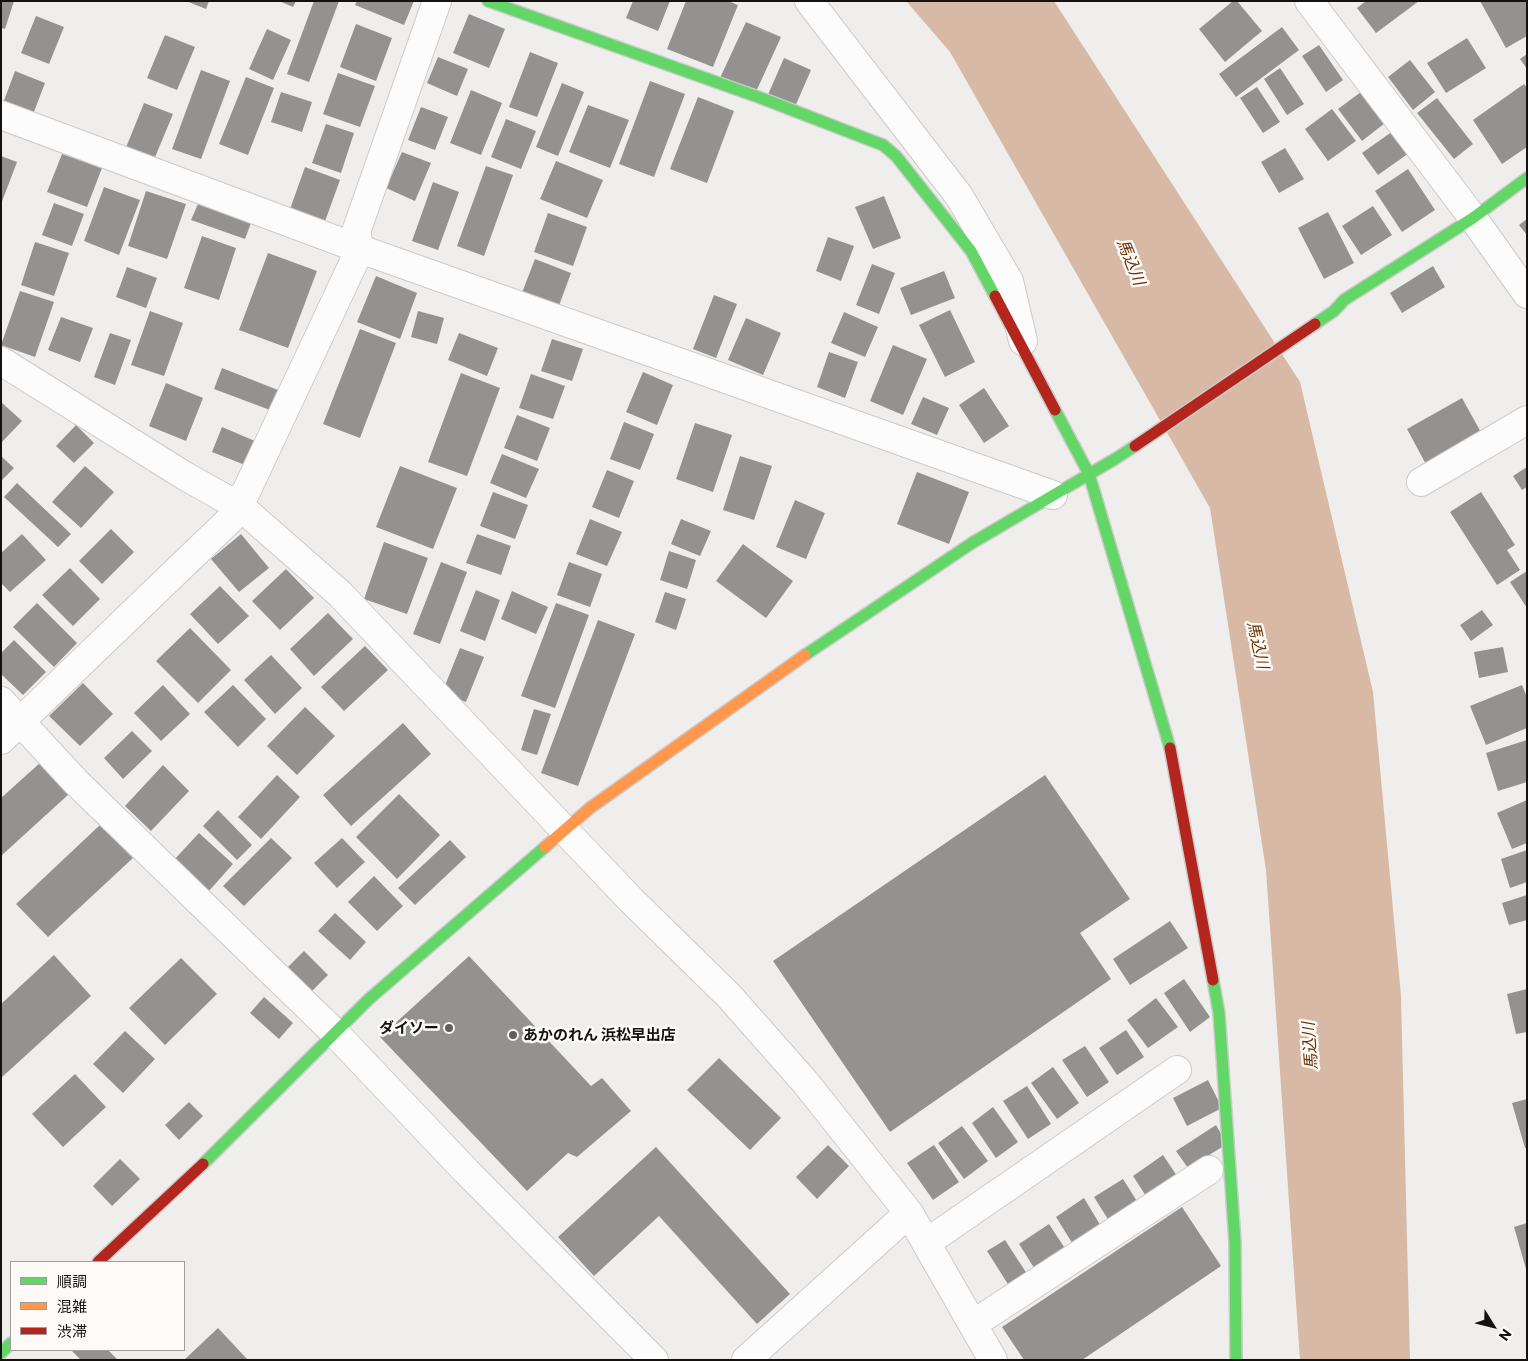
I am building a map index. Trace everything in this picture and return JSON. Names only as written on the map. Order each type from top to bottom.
[{"type":"street","points":[[1,740],[237,506],[245,494],[360,249],[356,232],[437,1]]},
{"type":"street","points":[[488,1],[761,98],[883,145],[896,156],[971,251],[1089,474],[1172,755],[1217,1004],[1235,1242],[1236,1360]]},
{"type":"street","points":[[809,1],[958,196],[1009,281],[1025,351]]},
{"type":"street","points":[[1309,1],[1473,218],[1527,294]]},
{"type":"street","points":[[1,115],[360,249],[1053,495]]},
{"type":"street","points":[[99,1261],[189,1178],[369,999],[590,808],[785,668],[972,543],[1115,460],[1334,311],[1344,300],[1473,218],[1527,178]]},
{"type":"street","points":[[1,361],[185,476],[237,506],[340,594],[631,900],[729,996],[805,1082],[909,1213],[993,1360]]},
{"type":"street","points":[[1421,482],[1527,420]]},
{"type":"street","points":[[1,702],[78,783],[335,1033],[466,1171],[654,1360]]},
{"type":"street","points":[[926,1243],[1177,1070]]},
{"type":"street","points":[[973,1324],[1209,1170]]},
{"type":"street","points":[[746,1360],[909,1213]]},
{"type":"street","points":[[1,1353],[10,1344]]},
{"type":"water","name":"馬込川","points":[[906,1],[1054,1],[1300,382],[1373,692],[1401,996],[1410,1360],[1300,1360],[1266,870],[1210,508],[950,52]]},
{"type":"building","points":[[1,1],[14,1],[5,29],[1,28]]},
{"type":"building","points":[[186,1],[209,1],[206,9]]},
{"type":"building","points":[[279,1],[296,1],[293,7]]},
{"type":"building","points":[[314,1],[339,1],[309,82],[287,74]]},
{"type":"building","points":[[357,1],[414,1],[404,25],[355,5]]},
{"type":"building","points":[[633,1],[670,1],[658,31],[626,18]]},
{"type":"building","points":[[686,1],[728,1],[738,5],[713,67],[667,49]]},
{"type":"building","points":[[1233,1],[1237,1],[1262,31],[1225,62],[1199,29]]},
{"type":"building","points":[[1366,1],[1419,1],[1376,33],[1357,8]]},
{"type":"building","points":[[1480,1],[1527,1],[1527,36],[1506,48]]},
{"type":"building","points":[[469,14],[505,29],[489,68],[453,53]]},
{"type":"building","points":[[36,16],[64,27],[49,64],[21,53]]},
{"type":"building","points":[[746,22],[781,37],[755,94],[720,78]]},
{"type":"building","points":[[356,24],[392,38],[376,81],[340,67]]},
{"type":"building","points":[[1282,27],[1299,50],[1236,97],[1219,74]]},
{"type":"building","points":[[267,29],[291,40],[273,80],[249,69]]},
{"type":"building","points":[[165,35],[195,47],[177,90],[147,78]]},
{"type":"building","points":[[1467,38],[1486,68],[1446,93],[1427,63]]},
{"type":"building","points":[[1319,45],[1343,80],[1326,92],[1302,56]]},
{"type":"building","points":[[530,52],[558,63],[537,117],[509,107]]},
{"type":"building","points":[[1527,54],[1527,69],[1520,59]]},
{"type":"building","points":[[438,57],[468,69],[457,96],[427,83]]},
{"type":"building","points":[[784,58],[811,70],[794,109],[767,97]]},
{"type":"building","points":[[1410,60],[1435,92],[1413,110],[1388,77]]},
{"type":"building","points":[[1280,68],[1304,104],[1287,115],[1264,79]]},
{"type":"building","points":[[201,70],[230,81],[201,159],[172,149]]},
{"type":"building","points":[[15,71],[45,83],[32,117],[2,106]]},
{"type":"building","points":[[338,73],[375,86],[360,127],[323,114]]},
{"type":"building","points":[[246,77],[274,88],[248,155],[219,144]]},
{"type":"building","points":[[650,81],[685,94],[654,177],[619,164]]},
{"type":"building","points":[[562,83],[584,92],[558,156],[536,147]]},
{"type":"building","points":[[1524,84],[1527,88],[1527,147],[1502,164],[1473,120]]},
{"type":"building","points":[[1257,87],[1280,122],[1263,133],[1240,98]]},
{"type":"building","points":[[1365,89],[1389,120],[1362,141],[1338,109]]},
{"type":"building","points":[[471,90],[502,103],[481,155],[450,143]]},
{"type":"building","points":[[281,92],[312,102],[302,132],[271,122]]},
{"type":"building","points":[[698,97],[734,111],[707,183],[670,169]]},
{"type":"building","points":[[1437,98],[1473,144],[1454,159],[1417,113]]},
{"type":"building","points":[[144,103],[173,114],[153,162],[125,150]]},
{"type":"building","points":[[588,105],[629,120],[610,168],[569,152]]},
{"type":"building","points":[[421,107],[448,117],[435,150],[408,140]]},
{"type":"building","points":[[1332,109],[1356,141],[1328,161],[1305,129]]},
{"type":"building","points":[[506,119],[536,131],[521,169],[491,157]]},
{"type":"building","points":[[326,124],[354,133],[341,173],[312,163]]},
{"type":"building","points":[[1393,131],[1409,153],[1378,175],[1362,153]]},
{"type":"building","points":[[1285,148],[1304,179],[1279,193],[1261,162]]},
{"type":"building","points":[[402,152],[431,163],[415,201],[386,188]]},
{"type":"building","points":[[62,154],[102,168],[87,207],[47,192]]},
{"type":"building","points":[[1,156],[17,162],[1,204]]},
{"type":"building","points":[[556,161],[603,180],[587,218],[540,199]]},
{"type":"building","points":[[486,166],[513,175],[484,256],[457,246]]},
{"type":"building","points":[[305,167],[340,180],[324,224],[289,212]]},
{"type":"building","points":[[1408,169],[1435,210],[1402,232],[1375,191]]},
{"type":"building","points":[[433,182],[459,192],[438,250],[412,241]]},
{"type":"building","points":[[104,187],[140,200],[119,255],[84,241]]},
{"type":"building","points":[[146,191],[186,204],[167,259],[128,246]]},
{"type":"building","points":[[884,196],[901,238],[873,249],[855,207]]},
{"type":"building","points":[[54,203],[84,214],[72,246],[42,235]]},
{"type":"building","points":[[198,204],[251,223],[245,239],[191,220]]},
{"type":"building","points":[[1373,206],[1392,235],[1361,255],[1342,226]]},
{"type":"building","points":[[1328,212],[1354,263],[1324,279],[1298,228]]},
{"type":"building","points":[[548,213],[587,227],[573,266],[534,252]]},
{"type":"building","points":[[1527,219],[1527,235],[1519,225]]},
{"type":"building","points":[[202,236],[236,248],[219,300],[184,288]]},
{"type":"building","points":[[828,237],[854,246],[841,281],[816,271]]},
{"type":"building","points":[[35,242],[69,253],[54,296],[21,285]]},
{"type":"building","points":[[268,253],[317,271],[288,348],[239,330]]},
{"type":"building","points":[[535,259],[571,273],[557,311],[520,298]]},
{"type":"building","points":[[872,264],[895,273],[879,314],[856,305]]},
{"type":"building","points":[[1433,266],[1445,287],[1402,313],[1390,293]]},
{"type":"building","points":[[127,267],[157,278],[146,308],[116,297]]},
{"type":"building","points":[[944,271],[955,298],[911,315],[900,288]]},
{"type":"building","points":[[376,276],[417,293],[400,339],[357,322]]},
{"type":"building","points":[[20,291],[54,302],[35,357],[1,345]]},
{"type":"building","points":[[714,295],[737,304],[716,358],[693,349]]},
{"type":"building","points":[[950,310],[975,362],[945,377],[919,325]]},
{"type":"building","points":[[150,311],[183,323],[164,376],[131,365]]},
{"type":"building","points":[[418,311],[444,318],[437,344],[411,337]]},
{"type":"building","points":[[844,312],[878,327],[865,357],[831,343]]},
{"type":"building","points":[[61,317],[93,328],[80,362],[48,350]]},
{"type":"building","points":[[746,318],[781,333],[763,375],[728,360]]},
{"type":"building","points":[[360,329],[396,343],[360,438],[323,424]]},
{"type":"building","points":[[110,333],[131,340],[115,385],[94,377]]},
{"type":"building","points":[[459,333],[498,348],[487,376],[448,360]]},
{"type":"building","points":[[552,339],[583,349],[572,381],[541,371]]},
{"type":"building","points":[[893,345],[927,359],[903,415],[870,401]]},
{"type":"building","points":[[829,352],[858,362],[845,398],[817,387]]},
{"type":"building","points":[[222,368],[278,390],[270,410],[214,389]]},
{"type":"building","points":[[643,372],[673,385],[657,425],[626,412]]},
{"type":"building","points":[[461,373],[500,388],[467,476],[428,462]]},
{"type":"building","points":[[531,374],[565,386],[553,419],[519,408]]},
{"type":"building","points":[[166,383],[203,398],[186,441],[149,426]]},
{"type":"building","points":[[984,388],[1009,426],[984,443],[959,405]]},
{"type":"building","points":[[923,397],[949,408],[937,435],[911,424]]},
{"type":"building","points":[[1462,398],[1483,436],[1428,468],[1407,429]]},
{"type":"building","points":[[1,402],[22,421],[1,443]]},
{"type":"building","points":[[517,415],[550,428],[537,461],[504,448]]},
{"type":"building","points":[[624,422],[654,434],[640,470],[610,459]]},
{"type":"building","points":[[695,423],[732,435],[713,492],[676,479]]},
{"type":"building","points":[[76,425],[94,443],[74,463],[56,446]]},
{"type":"building","points":[[222,427],[255,441],[245,465],[212,452]]},
{"type":"building","points":[[502,454],[539,469],[526,498],[490,483]]},
{"type":"building","points":[[1,456],[14,468],[1,481]]},
{"type":"building","points":[[740,456],[772,466],[754,520],[723,510]]},
{"type":"building","points":[[85,466],[114,492],[81,528],[52,502]]},
{"type":"building","points":[[400,466],[457,488],[433,549],[376,527]]},
{"type":"building","points":[[1527,467],[1527,487],[1522,490],[1513,476]]},
{"type":"building","points":[[607,470],[634,481],[619,518],[592,507]]},
{"type":"building","points":[[917,472],[969,492],[949,544],[897,524]]},
{"type":"building","points":[[17,483],[71,534],[58,547],[4,497]]},
{"type":"building","points":[[493,492],[528,505],[515,539],[480,526]]},
{"type":"building","points":[[1481,492],[1515,545],[1507,550],[1520,570],[1497,585],[1450,512]]},
{"type":"building","points":[[795,500],[825,513],[806,559],[776,547]]},
{"type":"building","points":[[590,519],[622,532],[607,566],[576,554]]},
{"type":"building","points":[[681,519],[711,531],[700,556],[671,544]]},
{"type":"building","points":[[111,529],[134,552],[102,584],[79,561]]},
{"type":"building","points":[[22,534],[46,560],[10,592],[1,583],[1,553]]},
{"type":"building","points":[[241,534],[269,568],[239,592],[211,559]]},
{"type":"building","points":[[477,534],[511,546],[501,575],[466,563]]},
{"type":"building","points":[[384,542],[428,558],[407,614],[364,599]]},
{"type":"building","points":[[743,544],[793,581],[766,618],[716,581]]},
{"type":"building","points":[[669,551],[696,560],[687,589],[660,580]]},
{"type":"building","points":[[441,562],[467,572],[440,644],[413,634]]},
{"type":"building","points":[[569,562],[602,574],[590,607],[557,595]]},
{"type":"building","points":[[70,568],[100,599],[73,626],[42,595]]},
{"type":"building","points":[[286,569],[314,598],[280,630],[252,601]]},
{"type":"building","points":[[1527,571],[1527,608],[1510,582]]},
{"type":"building","points":[[220,586],[249,616],[218,644],[190,614]]},
{"type":"building","points":[[476,590],[500,600],[485,641],[460,631]]},
{"type":"building","points":[[512,591],[548,607],[536,634],[501,619]]},
{"type":"building","points":[[665,592],[686,599],[676,630],[655,622]]},
{"type":"building","points":[[37,603],[77,643],[54,667],[13,627]]},
{"type":"building","points":[[556,603],[589,615],[555,708],[521,696]]},
{"type":"building","points":[[1482,610],[1493,625],[1471,641],[1460,625]]},
{"type":"building","points":[[328,613],[353,639],[314,676],[290,649]]},
{"type":"building","points":[[598,620],[635,634],[578,786],[541,773]]},
{"type":"building","points":[[190,628],[231,670],[198,703],[156,661]]},
{"type":"building","points":[[14,640],[46,672],[23,695],[1,674],[1,653]]},
{"type":"building","points":[[365,646],[388,670],[344,711],[321,687]]},
{"type":"building","points":[[1503,647],[1508,672],[1479,678],[1474,652]]},
{"type":"building","points":[[460,648],[484,657],[466,702],[442,693]]},
{"type":"building","points":[[271,655],[302,688],[275,714],[244,680]]},
{"type":"building","points":[[83,683],[113,714],[80,746],[49,716]]},
{"type":"building","points":[[163,685],[190,714],[161,741],[134,713]]},
{"type":"building","points":[[233,685],[266,719],[238,747],[204,712]]},
{"type":"building","points":[[1522,685],[1527,697],[1527,728],[1486,745],[1470,706]]},
{"type":"building","points":[[305,707],[335,736],[297,775],[267,746]]},
{"type":"building","points":[[534,709],[551,714],[537,755],[521,750]]},
{"type":"building","points":[[403,723],[431,754],[351,826],[323,795]]},
{"type":"building","points":[[132,731],[152,751],[123,779],[104,758]]},
{"type":"building","points":[[1527,740],[1527,782],[1498,791],[1486,753]]},
{"type":"building","points":[[41,762],[69,794],[1,856],[1,798]]},
{"type":"building","points":[[163,765],[189,791],[151,831],[125,806]]},
{"type":"building","points":[[277,775],[300,797],[261,839],[238,817]]},
{"type":"building","points":[[1045,775],[1130,899],[1080,933],[1111,979],[890,1132],[773,961]]},
{"type":"building","points":[[399,794],[440,835],[397,879],[356,837]]},
{"type":"building","points":[[1527,800],[1527,843],[1512,849],[1497,813]]},
{"type":"building","points":[[218,810],[252,845],[237,860],[203,826]]},
{"type":"building","points":[[101,824],[133,858],[48,937],[16,904]]},
{"type":"building","points":[[199,833],[233,864],[208,892],[173,861]]},
{"type":"building","points":[[271,838],[292,858],[244,906],[223,886]]},
{"type":"building","points":[[342,838],[365,862],[337,888],[314,863]]},
{"type":"building","points":[[450,840],[466,857],[415,905],[398,888]]},
{"type":"building","points":[[1527,850],[1527,882],[1510,888],[1501,859]]},
{"type":"building","points":[[374,876],[403,906],[377,931],[348,902]]},
{"type":"building","points":[[1527,895],[1527,920],[1509,925],[1502,903]]},
{"type":"building","points":[[335,913],[366,942],[350,960],[318,931]]},
{"type":"building","points":[[1170,921],[1188,948],[1130,985],[1113,959]]},
{"type":"building","points":[[304,951],[328,975],[307,996],[283,972]]},
{"type":"building","points":[[54,955],[91,996],[1,1078],[1,1004]]},
{"type":"building","points":[[469,956],[591,1086],[602,1078],[631,1111],[577,1157],[568,1153],[527,1191],[380,1037]]},
{"type":"building","points":[[181,958],[217,994],[165,1045],[129,1008]]},
{"type":"building","points":[[1184,979],[1210,1017],[1190,1032],[1164,993]]},
{"type":"building","points":[[1527,989],[1527,1032],[1516,1034],[1507,994]]},
{"type":"building","points":[[264,997],[293,1023],[279,1039],[250,1013]]},
{"type":"building","points":[[1156,998],[1178,1027],[1148,1048],[1127,1020]]},
{"type":"building","points":[[1126,1030],[1144,1057],[1117,1075],[1099,1048]]},
{"type":"building","points":[[125,1031],[155,1059],[123,1093],[93,1064]]},
{"type":"building","points":[[1085,1046],[1109,1082],[1087,1097],[1062,1060]]},
{"type":"building","points":[[719,1058],[781,1118],[750,1150],[687,1090]]},
{"type":"building","points":[[1053,1067],[1079,1103],[1057,1119],[1031,1083]]},
{"type":"building","points":[[75,1074],[106,1107],[63,1147],[32,1114]]},
{"type":"building","points":[[1208,1080],[1222,1108],[1187,1126],[1173,1098]]},
{"type":"building","points":[[1027,1086],[1051,1124],[1028,1139],[1003,1101]]},
{"type":"building","points":[[1527,1099],[1527,1148],[1525,1148],[1512,1103]]},
{"type":"building","points":[[189,1102],[203,1116],[179,1140],[165,1125]]},
{"type":"building","points":[[993,1107],[1018,1142],[996,1158],[972,1123]]},
{"type":"building","points":[[1216,1125],[1227,1144],[1188,1168],[1176,1151]]},
{"type":"building","points":[[962,1126],[988,1161],[964,1179],[938,1143]]},
{"type":"building","points":[[828,1145],[849,1166],[817,1199],[796,1177]]},
{"type":"building","points":[[934,1145],[959,1182],[933,1200],[907,1163]]},
{"type":"building","points":[[656,1147],[790,1294],[757,1324],[659,1216],[594,1276],[558,1237]]},
{"type":"building","points":[[1163,1155],[1179,1179],[1148,1199],[1133,1176]]},
{"type":"building","points":[[120,1159],[140,1179],[112,1206],[93,1186]]},
{"type":"building","points":[[1123,1179],[1140,1206],[1111,1224],[1094,1197]]},
{"type":"building","points":[[1084,1198],[1102,1228],[1074,1246],[1056,1217]]},
{"type":"building","points":[[1182,1207],[1221,1266],[1082,1360],[1024,1360],[1002,1327]]},
{"type":"building","points":[[1527,1223],[1527,1269],[1526,1269],[1514,1227]]},
{"type":"building","points":[[1049,1224],[1068,1253],[1038,1274],[1019,1244]]},
{"type":"building","points":[[1005,1240],[1029,1277],[1011,1289],[987,1251]]},
{"type":"building","points":[[218,1328],[248,1360],[184,1360]]},
{"type":"building","points":[[72,1351],[109,1351],[118,1360],[81,1360]]},
{"type":"traffic: fast","points":[[488,1],[761,98],[883,145],[896,156],[971,251],[995,296]]},
{"type":"traffic: fast","points":[[1315,324],[1334,311],[1344,300],[1473,218],[1527,178]]},
{"type":"traffic: fast","points":[[1055,410],[1089,474],[1170,748]]},
{"type":"traffic: fast","points":[[805,655],[972,543],[1135,446]]},
{"type":"traffic: fast","points":[[203,1164],[369,999],[545,847]]},
{"type":"traffic: fast","points":[[1213,980],[1219,1013],[1235,1242],[1236,1360]]},
{"type":"traffic: fast","points":[[1,1353],[10,1344]]},
{"type":"traffic: slow","points":[[545,847],[590,808],[805,655]]},
{"type":"traffic: jam","points":[[995,296],[1055,410]]},
{"type":"traffic: jam","points":[[1135,446],[1315,324]]},
{"type":"traffic: jam","points":[[1170,748],[1213,980]]},
{"type":"traffic: jam","points":[[99,1261],[203,1164]]},
{"type":"place","name":"ダイソー","points":[[449,1028]]},
{"type":"place","name":"あかのれん 浜松早出店","points":[[513,1035]]}]
